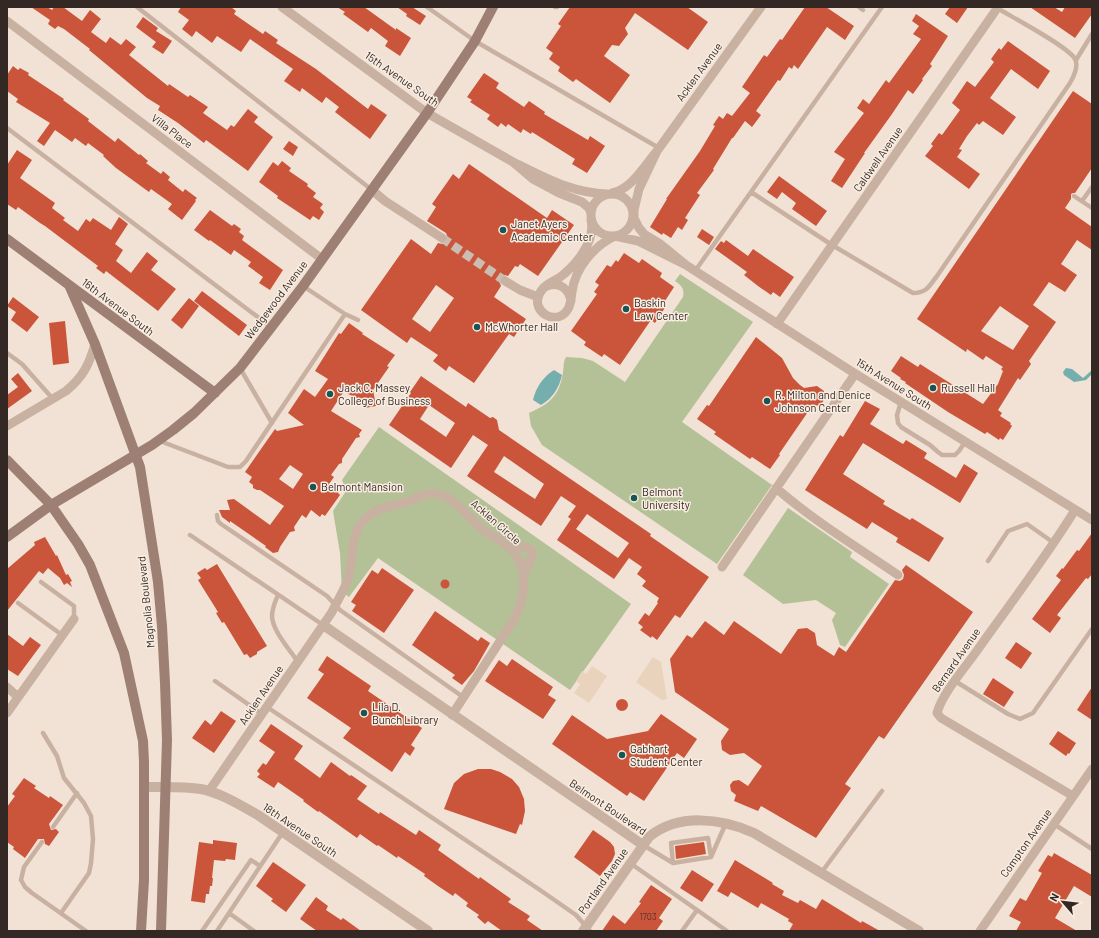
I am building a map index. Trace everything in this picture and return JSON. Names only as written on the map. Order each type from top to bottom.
[{"type":"main road","name":"Wedgewood Avenue","points":[[7,538],[51,505],[158,441],[194,414],[240,368],[303,286],[427,113],[475,41],[494,7]]},
{"type":"main road","name":"16th Avenue South","points":[[7,239],[215,394]]},
{"type":"main road","name":"Magnolia Boulevard","points":[[69,285],[95,344],[140,467],[158,582],[162,626],[167,740],[162,931]]},
{"type":"main road","points":[[7,460],[51,505],[78,544],[90,565],[124,653],[143,741],[145,787],[144,880],[141,931]]},
{"type":"street","name":"15th Avenue South","points":[[282,7],[427,113],[513,162],[568,188],[586,192],[609,194]]},
{"type":"street","name":"Acklen Avenue","points":[[609,194],[620,191],[629,184],[658,150],[760,7]]},
{"type":"street","name":"Caldwell Avenue","points":[[777,324],[998,8]]},
{"type":"street","name":"Villa Place","points":[[7,21],[322,259]]},
{"type":"street","name":"Acklen Avenue","points":[[633,215],[639,189],[658,150]]},
{"type":"street","name":"15th Avenue South","points":[[513,162],[533,178],[559,193],[582,202],[589,208],[591,216]]},
{"type":"street","points":[[372,190],[385,201],[442,238]]},
{"type":"street","points":[[609,194],[620,195],[628,200],[631,205],[633,215],[632,223],[627,230],[597,247],[581,269],[574,285],[570,304],[564,314],[556,317],[545,315],[538,307],[538,297],[540,292],[569,270],[583,252],[592,231],[592,207],[597,200],[609,194]]},
{"type":"street","name":"15th Avenue South","points":[[633,215],[642,231],[686,265]]},
{"type":"street","points":[[591,216],[598,231],[606,235],[615,236]]},
{"type":"street","name":"15th Avenue South","points":[[615,236],[638,240],[695,270],[855,374],[1092,520]]},
{"type":"street","points":[[505,281],[520,290],[538,297]]},
{"type":"street","points":[[545,287],[555,284],[564,288],[569,294],[570,304]]},
{"type":"street","points":[[7,426],[66,391],[82,376],[88,365],[95,344]]},
{"type":"street","points":[[722,567],[855,374]]},
{"type":"street","points":[[776,488],[814,518],[898,575]]},
{"type":"street","name":"Acklen Circle","points":[[334,608],[348,580],[353,560],[354,538],[357,530],[369,515],[382,508],[408,502],[426,494],[440,495],[452,501],[482,529],[508,546],[513,551],[524,574],[522,600],[516,618],[452,715]]},
{"type":"street","name":"Bernard Avenue","points":[[1073,796],[941,718],[937,713],[955,681],[1054,543],[1075,510]]},
{"type":"street","points":[[508,546],[530,548],[532,551],[532,556],[524,574]]},
{"type":"street","name":"Acklen Avenue","points":[[209,791],[334,608]]},
{"type":"street","points":[[7,713],[74,619]]},
{"type":"street","name":"Belmont Boulevard","points":[[323,625],[643,845],[657,831],[670,825],[697,820],[726,823],[754,833],[918,931]]},
{"type":"street","points":[[7,688],[18,697]]},
{"type":"street","name":"Compton Avenue","points":[[980,931],[1092,769]]},
{"type":"street","name":"18th Avenue South","points":[[145,787],[188,788],[209,791],[240,805],[283,832],[428,931]]},
{"type":"street","name":"Portland Avenue","points":[[586,929],[643,845]]},
{"type":"lane","points":[[138,7],[372,190]]},
{"type":"lane","points":[[427,7],[475,41],[658,150]]},
{"type":"lane","points":[[695,270],[882,7]]},
{"type":"lane","points":[[998,8],[1060,46],[1070,53],[1076,60]]},
{"type":"lane","points":[[751,192],[832,245],[913,293],[921,293],[925,291],[937,276],[1070,82],[1075,72],[1076,60],[1092,34]]},
{"type":"lane","points":[[7,128],[271,327]]},
{"type":"lane","points":[[1082,201],[1092,187]]},
{"type":"lane","points":[[1074,196],[1092,208]]},
{"type":"lane","points":[[303,286],[345,314],[358,320]]},
{"type":"lane","points":[[158,441],[228,467],[240,467],[246,461],[345,314]]},
{"type":"lane","points":[[7,353],[22,364],[53,399]]},
{"type":"lane","points":[[240,368],[272,423]]},
{"type":"lane","points":[[901,402],[897,415],[898,423],[942,455],[955,455],[965,442]]},
{"type":"lane","points":[[217,514],[218,521],[221,524],[327,596],[334,608],[346,614],[464,697]]},
{"type":"lane","points":[[988,561],[1008,531],[1027,524],[1054,543]]},
{"type":"lane","points":[[190,535],[323,625]]},
{"type":"lane","points":[[41,582],[74,606],[74,619]]},
{"type":"lane","points":[[278,595],[273,608],[272,616],[274,626],[298,662]]},
{"type":"lane","points":[[18,603],[62,635]]},
{"type":"lane","points":[[955,681],[1008,714],[1020,719],[1026,717],[1033,713],[1092,629]]},
{"type":"lane","points":[[215,681],[265,711],[540,890],[576,915],[586,929]]},
{"type":"lane","points":[[43,733],[57,756],[64,778],[84,803],[90,816],[93,840],[91,863],[87,876],[61,913]]},
{"type":"lane","points":[[821,873],[882,791]]},
{"type":"lane","points":[[53,827],[77,793]]},
{"type":"lane","points":[[711,857],[726,823]]},
{"type":"lane","points":[[1054,824],[1092,849]]},
{"type":"lane","points":[[217,931],[283,832]]},
{"type":"lane","points":[[673,863],[671,843],[683,843],[708,838],[711,857]]},
{"type":"lane","points":[[42,842],[24,867],[21,880],[25,887],[32,893],[86,931]]},
{"type":"lane","points":[[643,845],[673,863],[685,859],[711,857]]},
{"type":"lane","points":[[202,931],[251,860],[260,866]]},
{"type":"lane","points":[[630,864],[727,931]]},
{"type":"lane","points":[[682,931],[697,910]]},
{"type":"lane","points":[[229,913],[254,931]]},
{"type":"green space","points":[[680,274],[753,322],[682,422],[772,485],[717,564],[542,445],[531,426],[529,413],[543,406],[553,398],[562,380],[566,357],[582,358],[593,361],[625,382],[683,297],[682,288],[675,281]]},
{"type":"green space","points":[[379,427],[631,604],[570,690],[378,558],[349,597],[342,592],[340,553],[333,511],[346,491],[342,480]]},
{"type":"green space","points":[[788,508],[852,552],[850,557],[889,584],[845,647],[840,645],[832,620],[836,613],[816,600],[783,604],[743,575]]},
{"type":"shaded area","points":[[653,657],[661,662],[667,699],[662,700],[636,682]]},
{"type":"shaded area","points":[[592,666],[607,676],[589,703],[574,693],[580,684],[576,681],[582,671],[586,674]]},
{"type":"water","points":[[1066,368],[1072,369],[1083,378],[1092,370],[1092,374],[1086,380],[1074,382],[1064,375],[1063,372]]},
{"type":"water","points":[[554,370],[562,375],[559,384],[552,396],[541,405],[533,400],[534,395],[543,379]]},
{"type":"building","points":[[31,7],[47,7],[52,10],[54,7],[63,7],[82,21],[90,10],[101,19],[91,32],[106,43],[110,37],[121,45],[126,39],[136,47],[129,55],[168,86],[169,84],[188,97],[190,95],[208,107],[203,113],[227,130],[231,125],[234,127],[248,109],[258,117],[254,122],[273,137],[248,171],[206,140],[204,143],[158,110],[160,106],[147,98],[89,50],[90,49],[64,29],[58,26],[55,29],[48,24],[50,20]]},
{"type":"building","points":[[181,7],[231,7],[236,11],[234,14],[263,34],[265,31],[278,40],[276,43],[316,69],[368,109],[371,104],[387,115],[370,139],[335,112],[339,107],[326,97],[322,103],[302,88],[300,92],[284,81],[293,69],[250,39],[241,52],[217,36],[212,43],[196,31],[192,37],[182,29],[189,20],[178,12]]},
{"type":"building","points":[[337,7],[364,7],[396,30],[396,28],[411,38],[400,56],[385,46],[388,41],[371,28],[368,32],[343,14],[345,12]]},
{"type":"building","points":[[397,7],[412,7],[426,16],[420,25],[406,16],[407,14]]},
{"type":"building","points":[[570,7],[687,7],[708,22],[688,50],[635,13],[625,28],[628,34],[619,46],[612,45],[604,56],[630,75],[610,103],[576,79],[573,82],[558,71],[560,67],[549,59],[553,53],[546,48],[561,26],[558,24]]},
{"type":"building","points":[[805,7],[826,7],[854,26],[845,40],[827,27],[798,69],[794,65],[792,69],[789,67],[780,81],[778,80],[756,111],[761,115],[752,127],[745,121],[732,138],[713,169],[714,170],[697,193],[700,195],[685,218],[688,220],[682,230],[678,227],[671,238],[663,233],[662,235],[650,227],[666,199],[700,151],[715,126],[713,125],[719,116],[723,119],[727,113],[732,116],[750,93],[742,87],[764,55],[767,57],[780,39],[782,40]]},
{"type":"building","points":[[950,7],[968,7],[957,23],[945,14]]},
{"type":"building","points":[[1030,7],[1054,7],[1062,12],[1065,7],[1092,7],[1092,14],[1075,38]]},
{"type":"building","points":[[916,14],[948,36],[930,64],[932,66],[922,79],[923,80],[913,94],[908,90],[864,153],[842,188],[831,181],[845,159],[834,152],[864,113],[857,108],[863,99],[869,104],[886,80],[889,83],[921,39],[913,34],[919,26],[912,21]]},
{"type":"building","points":[[143,17],[158,28],[156,31],[172,41],[163,54],[152,47],[156,42],[136,27]]},
{"type":"building","points":[[1008,41],[1050,71],[1038,89],[1011,69],[990,98],[1016,117],[1003,135],[983,121],[979,125],[977,123],[967,136],[959,149],[962,150],[957,157],[980,174],[969,189],[925,156],[933,146],[931,144],[939,133],[942,135],[960,110],[952,103],[967,81],[975,87],[994,62],[991,59],[999,48],[1001,50]]},
{"type":"building","points":[[13,66],[18,70],[20,68],[29,73],[28,75],[64,99],[63,100],[89,119],[88,121],[115,142],[118,138],[139,155],[140,154],[148,161],[146,163],[161,174],[163,171],[170,177],[168,180],[183,192],[185,189],[197,198],[182,220],[168,209],[172,204],[151,189],[149,192],[116,168],[103,156],[104,155],[88,143],[86,146],[75,138],[72,142],[55,130],[44,146],[37,141],[50,123],[16,102],[18,99],[7,91],[7,75]]},
{"type":"building","points":[[484,73],[499,83],[496,88],[524,107],[529,101],[545,112],[544,114],[588,140],[590,136],[605,146],[587,173],[572,164],[575,159],[532,132],[531,134],[523,129],[521,133],[508,124],[506,127],[501,123],[498,127],[487,119],[490,115],[470,102],[472,100],[467,97]]},
{"type":"building","points":[[1073,91],[1092,104],[1092,168],[1075,193],[1071,194],[1071,199],[1065,208],[1092,227],[1092,250],[1077,240],[1061,264],[1077,275],[1065,292],[1049,282],[1033,305],[1056,322],[1029,361],[1031,364],[1020,380],[1018,378],[998,410],[1002,413],[1000,416],[1011,423],[1010,424],[1012,426],[1003,440],[1000,438],[999,440],[987,432],[985,434],[948,412],[905,383],[906,382],[891,371],[901,356],[918,367],[920,364],[983,404],[998,384],[1003,371],[1001,369],[1003,367],[986,356],[983,360],[967,349],[966,352],[917,319]],"holes":[[[1000,306],[1029,326],[1013,350],[981,331]]]},
{"type":"building","points":[[289,141],[298,147],[293,156],[283,149]]},
{"type":"building","points":[[17,150],[32,160],[20,178],[55,203],[52,208],[65,218],[63,220],[78,231],[86,219],[90,222],[93,218],[111,230],[119,217],[128,224],[115,244],[123,250],[116,261],[131,273],[147,252],[158,261],[151,270],[176,289],[158,311],[106,271],[104,274],[96,268],[98,266],[45,226],[18,207],[16,210],[7,204],[7,165]]},
{"type":"building","points":[[282,161],[291,168],[289,171],[308,184],[307,186],[316,193],[313,197],[323,204],[320,208],[324,212],[319,220],[313,216],[310,220],[277,198],[278,196],[259,182],[273,162],[278,166]]},
{"type":"building","points":[[469,164],[547,218],[552,210],[574,225],[538,276],[520,264],[518,267],[515,266],[508,276],[505,275],[500,278],[499,281],[501,286],[494,297],[526,319],[514,337],[509,334],[474,383],[449,366],[446,371],[433,361],[438,355],[411,337],[407,343],[361,310],[411,239],[431,254],[438,243],[442,244],[447,242],[448,238],[446,233],[427,221],[436,207],[432,204],[453,174],[459,179]],"holes":[[[436,285],[454,298],[430,332],[412,319]]]},
{"type":"building","points":[[779,176],[827,211],[816,226],[792,209],[796,203],[782,192],[777,199],[767,192]]},
{"type":"building","points":[[210,210],[232,226],[234,224],[241,229],[239,232],[244,236],[242,240],[283,270],[270,290],[259,283],[263,277],[248,266],[251,262],[234,250],[231,255],[194,230]]},
{"type":"building","points":[[702,229],[714,237],[709,245],[697,237]]},
{"type":"building","points":[[726,240],[748,256],[753,249],[794,277],[780,297],[773,292],[771,295],[758,286],[744,275],[747,272],[715,249],[721,241],[724,243]]},
{"type":"building","name":"Baskin Law Center","points":[[624,253],[639,263],[642,259],[662,273],[660,277],[674,287],[663,304],[666,306],[655,323],[651,320],[620,365],[604,354],[602,357],[584,345],[586,342],[571,331],[597,294],[594,292],[599,285],[595,282],[607,265],[611,267],[616,260],[618,262]]},
{"type":"building","points":[[202,291],[247,325],[239,336],[194,301]]},
{"type":"building","points":[[13,297],[39,317],[27,332],[11,320],[16,312],[7,306]]},
{"type":"building","points":[[189,298],[199,306],[182,329],[171,320]]},
{"type":"building","points":[[65,321],[69,363],[53,365],[49,323]]},
{"type":"building","points":[[349,323],[363,333],[362,334],[395,355],[387,366],[389,367],[373,390],[376,406],[365,408],[364,404],[344,391],[331,411],[362,430],[359,434],[360,437],[356,438],[342,459],[342,463],[339,464],[331,475],[334,477],[329,484],[339,491],[338,493],[340,495],[325,516],[322,514],[320,517],[311,510],[306,518],[302,515],[294,527],[295,531],[290,532],[278,552],[273,553],[265,547],[266,546],[222,517],[219,510],[230,510],[227,500],[234,499],[270,525],[284,506],[260,490],[253,488],[253,485],[249,482],[252,477],[245,472],[275,429],[277,431],[304,425],[288,413],[304,389],[315,397],[328,379],[315,371],[339,333],[341,334]],"holes":[[[290,465],[303,474],[293,489],[279,479]]]},
{"type":"building","name":"R. Milton and Denice Johnson Center","points":[[756,337],[782,358],[793,378],[800,385],[804,388],[817,386],[824,391],[825,398],[821,405],[812,406],[770,469],[752,457],[750,459],[714,434],[716,432],[697,419],[707,405],[709,406]]},
{"type":"building","points":[[18,373],[32,391],[7,409],[7,395],[18,387],[11,379]]},
{"type":"building","points":[[421,376],[466,407],[468,403],[490,418],[493,417],[497,420],[499,430],[651,534],[650,536],[709,577],[680,618],[675,615],[657,640],[652,636],[651,638],[640,630],[643,627],[638,623],[645,613],[649,616],[658,603],[659,598],[642,586],[646,581],[637,574],[642,567],[629,558],[614,579],[557,540],[571,519],[568,517],[576,506],[561,496],[541,526],[467,476],[488,445],[473,435],[451,468],[389,425],[411,393],[410,392]],"holes":[[[429,405],[455,423],[446,437],[420,419]],[[504,456],[544,484],[535,499],[494,472]],[[587,514],[629,543],[618,558],[576,529]]]},
{"type":"building","points":[[865,401],[880,409],[870,424],[903,444],[906,440],[927,453],[924,458],[956,478],[964,464],[978,473],[960,503],[863,443],[843,474],[885,501],[883,504],[910,520],[912,518],[944,538],[929,562],[896,542],[898,538],[872,522],[867,529],[805,490],[840,435],[843,437]]},
{"type":"building","points":[[1092,533],[1092,574],[1088,579],[1086,578],[1057,615],[1061,618],[1050,633],[1032,619],[1061,580],[1056,576],[1077,550],[1079,551]]},
{"type":"building","points":[[45,537],[56,556],[57,555],[66,575],[68,574],[72,581],[70,582],[72,587],[67,583],[64,585],[60,578],[48,568],[43,574],[39,571],[7,611],[7,569],[35,545],[34,542]]},
{"type":"building","points":[[217,564],[267,646],[250,658],[247,654],[244,655],[224,622],[222,623],[216,613],[218,612],[198,580],[201,578],[197,573],[205,568],[207,570]]},
{"type":"building","points":[[906,565],[973,612],[884,739],[879,736],[845,784],[851,788],[816,838],[761,806],[758,811],[734,801],[736,795],[731,791],[730,785],[733,781],[739,780],[748,786],[762,766],[744,753],[730,755],[722,750],[721,741],[729,729],[675,692],[670,659],[687,635],[692,638],[705,621],[724,635],[734,621],[781,654],[798,629],[807,628],[815,633],[817,645],[834,656],[839,647],[846,652],[895,580],[900,581],[903,579],[904,575],[902,570]]},
{"type":"building","points":[[382,568],[414,590],[384,633],[352,611],[356,605],[351,602],[372,570],[378,574]]},
{"type":"building","points":[[445,579],[450,584],[445,589],[440,584]]},
{"type":"building","points":[[435,611],[478,641],[481,637],[490,643],[474,671],[462,685],[452,678],[455,675],[412,645]]},
{"type":"building","points":[[7,634],[23,646],[30,637],[41,645],[18,676],[7,669]]},
{"type":"building","points":[[1016,642],[1032,653],[1021,669],[1005,658]]},
{"type":"building","name":"Lila D. Bunch Library","points":[[327,656],[371,686],[368,691],[422,728],[411,745],[415,748],[410,756],[405,752],[392,772],[343,738],[351,728],[307,698],[324,674],[318,670]]},
{"type":"building","points":[[512,659],[553,687],[548,695],[556,700],[543,719],[485,681],[499,660],[507,666]]},
{"type":"building","points":[[993,678],[1014,692],[1004,707],[983,694]]},
{"type":"building","points":[[1092,687],[1092,720],[1077,710]]},
{"type":"building","points":[[620,699],[624,699],[628,705],[624,711],[620,711],[616,707],[616,703]]},
{"type":"building","points":[[221,711],[236,721],[214,753],[192,738],[205,720],[211,725]]},
{"type":"building","name":"Gabhart Student Center","points":[[661,714],[697,739],[684,758],[677,753],[644,801],[630,792],[627,796],[552,744],[572,715],[607,739],[648,731]]},
{"type":"building","points":[[271,724],[303,746],[294,759],[320,778],[331,762],[367,786],[357,799],[379,814],[380,812],[416,835],[419,830],[441,845],[438,850],[479,879],[480,877],[511,899],[508,902],[530,916],[527,920],[543,931],[502,931],[488,921],[485,924],[477,917],[479,915],[466,906],[468,903],[455,893],[453,896],[438,886],[424,876],[425,874],[398,856],[397,858],[360,834],[357,838],[319,811],[318,812],[278,782],[274,788],[257,777],[260,774],[257,771],[263,763],[266,765],[275,752],[259,741]]},
{"type":"building","points":[[1058,731],[1076,743],[1066,756],[1049,744]]},
{"type":"building","points":[[478,769],[491,769],[500,772],[512,779],[519,787],[524,799],[525,811],[522,825],[520,824],[516,834],[444,809],[454,783],[464,774]]},
{"type":"building","points":[[24,778],[36,786],[34,788],[63,805],[49,824],[51,830],[56,829],[59,832],[49,846],[45,844],[44,839],[38,839],[25,858],[13,849],[14,847],[7,842],[7,807],[15,796],[12,794]]},
{"type":"building","points":[[593,830],[610,842],[614,847],[615,854],[612,861],[600,876],[574,857]]},
{"type":"building","points":[[213,840],[237,843],[235,860],[214,860],[212,886],[210,886],[209,894],[206,894],[205,903],[191,901],[199,842],[213,844]]},
{"type":"building","points":[[704,842],[706,854],[676,859],[675,846]]},
{"type":"building","points":[[1054,853],[1092,875],[1092,897],[1074,886],[1055,918],[1077,931],[1016,931],[1021,922],[1009,916],[1020,898],[1026,901],[1042,873],[1038,871],[1048,855],[1052,857]]},
{"type":"building","points":[[735,860],[773,883],[772,884],[784,891],[782,895],[798,903],[800,900],[816,909],[822,899],[861,923],[862,921],[880,931],[789,931],[793,924],[788,921],[789,919],[761,903],[758,908],[731,892],[728,897],[717,891]]},
{"type":"building","points":[[273,862],[306,885],[286,912],[271,901],[273,899],[256,886]]},
{"type":"building","points":[[692,870],[714,884],[702,902],[680,888]]},
{"type":"building","points":[[651,885],[672,899],[659,918],[663,921],[656,931],[602,931],[613,915],[625,924],[641,903],[639,902]]},
{"type":"building","points":[[316,897],[328,906],[326,910],[341,920],[343,918],[361,931],[317,931],[300,919]]},
{"type":"tunnel","points":[[442,238],[505,281]]},
{"type":"place","name":"Janet Ayers Academic Center","points":[[503,230]]},
{"type":"place","name":"Baskin Law Center","points":[[626,309]]},
{"type":"place","name":"McWhorter Hall","points":[[477,327]]},
{"type":"place","name":"Russell Hall","points":[[933,388]]},
{"type":"place","name":"Jack C. Massey College of Business","points":[[330,394]]},
{"type":"place","name":"R. Milton and Denice Johnson Center","points":[[767,401]]},
{"type":"place","name":"Belmont Mansion","points":[[313,487]]},
{"type":"place","name":"Belmont University","points":[[634,498]]},
{"type":"place","name":"Lila D. Bunch Library","points":[[364,713]]},
{"type":"place","name":"Gabhart Student Center","points":[[622,755]]}]
